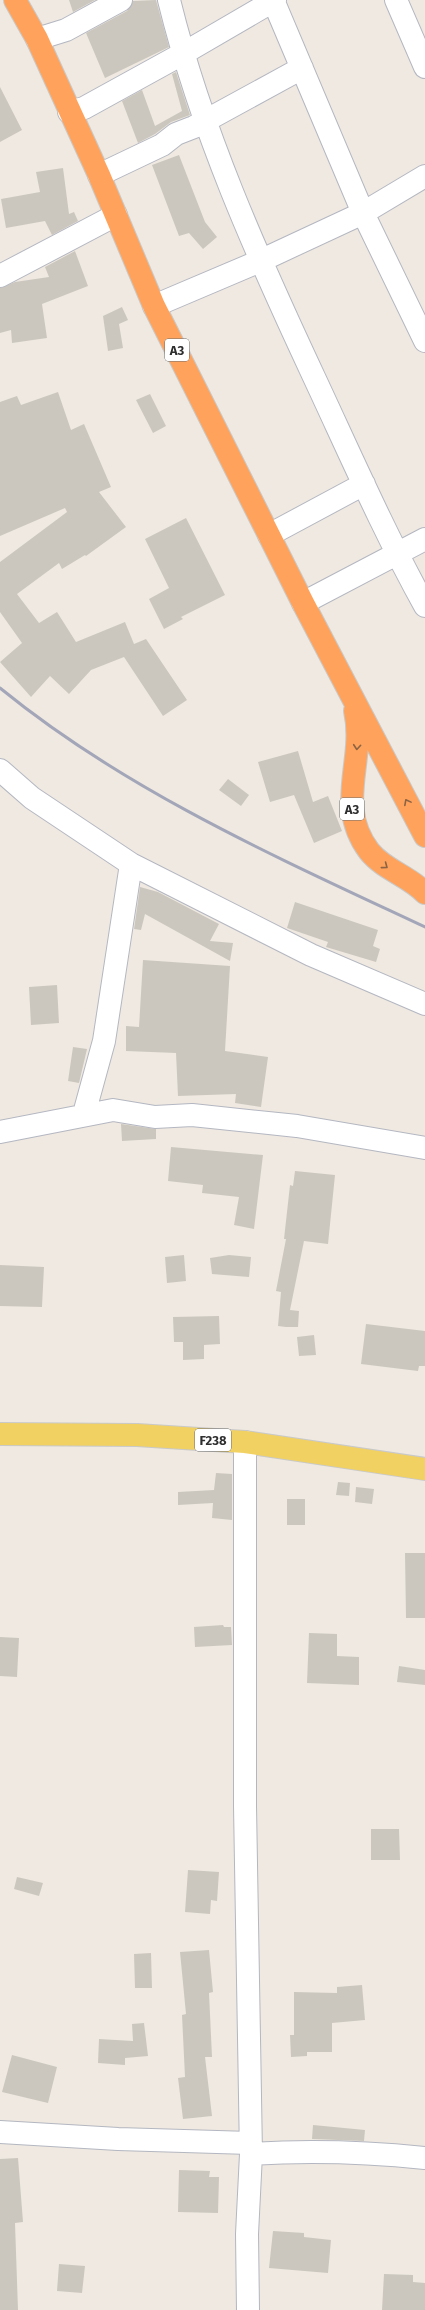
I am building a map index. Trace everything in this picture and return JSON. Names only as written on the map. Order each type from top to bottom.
[{"type":"highway","name":"A3","points":[[15,0],[37,39],[99,175],[154,306],[303,603],[425,836]]},
{"type":"highway","name":"A3","points":[[351,695],[357,720],[358,744],[351,798],[352,814],[369,851],[384,866],[425,893]]},
{"type":"main road","name":"F238","points":[[0,1434],[137,1435],[245,1442],[425,1469]]},
{"type":"street","points":[[37,39],[66,30],[121,0]]},
{"type":"street","points":[[169,0],[205,120],[260,261],[396,554],[425,606]]},
{"type":"street","points":[[69,112],[84,108],[184,53],[274,0],[363,213],[425,341]]},
{"type":"street","points":[[396,0],[425,67]]},
{"type":"street","points":[[99,175],[162,145],[176,134],[194,127],[302,68]]},
{"type":"street","points":[[154,306],[260,261],[363,213],[425,176]]},
{"type":"street","points":[[0,276],[116,216]]},
{"type":"street","points":[[269,535],[364,484]]},
{"type":"street","points":[[303,603],[425,539]]},
{"type":"street","points":[[0,770],[32,798],[131,864],[311,955],[425,1004]]},
{"type":"street","points":[[84,1114],[104,1040],[131,864]]},
{"type":"street","points":[[0,1132],[84,1114],[113,1110],[155,1117],[192,1115],[296,1126],[425,1148]]},
{"type":"street","points":[[245,1442],[245,1806],[251,2148],[247,2234],[248,2310]]},
{"type":"street","points":[[0,2132],[251,2148],[382,2153],[425,2158]]},
{"type":"building","points":[[69,0],[95,0],[73,12]]},
{"type":"building","points":[[156,0],[169,47],[105,78],[86,33],[127,11],[133,1]]},
{"type":"building","points":[[176,72],[190,115],[171,122],[155,134],[138,143],[122,101],[142,90],[155,126],[182,111],[172,74]]},
{"type":"building","points":[[0,87],[22,130],[0,142]]},
{"type":"building","points":[[179,155],[205,222],[217,237],[203,249],[189,233],[179,236],[152,165]]},
{"type":"building","points":[[63,168],[69,214],[74,212],[78,221],[52,235],[45,221],[6,228],[1,199],[40,192],[36,172]]},
{"type":"building","points":[[75,251],[88,286],[42,304],[47,338],[12,343],[11,330],[0,333],[0,288],[15,282],[49,277],[45,267]]},
{"type":"building","points":[[122,307],[128,320],[119,324],[123,348],[108,351],[103,316]]},
{"type":"building","points":[[58,392],[71,430],[84,424],[111,487],[99,492],[126,527],[86,556],[85,555],[62,569],[59,563],[17,594],[39,623],[57,612],[76,642],[125,622],[134,644],[146,639],[187,700],[163,716],[124,657],[91,670],[69,694],[50,676],[31,697],[0,662],[22,643],[0,612],[0,562],[67,512],[65,508],[0,536],[0,402],[17,396],[21,405]]},
{"type":"building","points":[[150,394],[166,426],[153,433],[136,400]]},
{"type":"building","points":[[186,518],[225,595],[181,617],[183,619],[164,629],[149,599],[169,588],[145,539]]},
{"type":"building","points":[[298,751],[313,802],[328,796],[342,831],[314,843],[294,795],[270,802],[258,762]]},
{"type":"building","points":[[228,779],[249,795],[241,806],[219,790]]},
{"type":"building","points":[[140,887],[158,892],[219,924],[210,941],[233,943],[230,961],[145,914],[141,930],[134,929]]},
{"type":"building","points":[[295,902],[378,930],[373,946],[380,949],[376,962],[326,947],[328,942],[287,928]]},
{"type":"building","points":[[143,960],[230,966],[225,1051],[268,1057],[261,1107],[235,1103],[236,1094],[178,1096],[176,1053],[126,1051],[126,1026],[139,1027]]},
{"type":"building","points":[[57,985],[59,1023],[31,1025],[29,987]]},
{"type":"building","points":[[73,1047],[87,1049],[79,1083],[68,1081]]},
{"type":"building","points":[[121,1124],[156,1129],[156,1139],[122,1141]]},
{"type":"building","points":[[171,1147],[263,1155],[254,1229],[234,1225],[239,1197],[202,1193],[203,1185],[168,1181]]},
{"type":"building","points":[[295,1171],[335,1175],[328,1244],[304,1241],[290,1310],[299,1311],[298,1327],[286,1327],[278,1326],[281,1292],[276,1291],[286,1239],[284,1239],[290,1185],[293,1186]]},
{"type":"building","points":[[184,1255],[186,1281],[167,1283],[165,1257]]},
{"type":"building","points":[[229,1255],[251,1257],[249,1277],[212,1274],[210,1258]]},
{"type":"building","points":[[0,1265],[44,1267],[42,1307],[0,1306]]},
{"type":"building","points":[[219,1316],[220,1344],[204,1345],[204,1359],[183,1360],[183,1342],[174,1342],[173,1317]]},
{"type":"building","points":[[366,1324],[425,1331],[425,1366],[419,1366],[418,1371],[361,1364]]},
{"type":"building","points":[[314,1335],[316,1355],[299,1356],[297,1337]]},
{"type":"building","points":[[216,1473],[232,1474],[232,1520],[212,1518],[213,1503],[178,1505],[178,1492],[214,1490]]},
{"type":"building","points":[[338,1482],[350,1483],[349,1496],[336,1495]]},
{"type":"building","points":[[356,1487],[374,1489],[372,1504],[355,1502]]},
{"type":"building","points":[[287,1499],[305,1499],[305,1525],[287,1525]]},
{"type":"building","points":[[405,1553],[425,1553],[425,1618],[406,1618]]},
{"type":"building","points":[[223,1625],[224,1627],[231,1627],[232,1645],[195,1647],[194,1627]]},
{"type":"building","points":[[309,1633],[337,1634],[337,1656],[359,1657],[359,1685],[307,1683]]},
{"type":"building","points":[[0,1637],[19,1638],[17,1677],[0,1676]]},
{"type":"building","points":[[399,1666],[425,1670],[425,1685],[397,1682]]},
{"type":"building","points":[[371,1829],[399,1829],[400,1860],[371,1860]]},
{"type":"building","points":[[188,1870],[219,1872],[217,1901],[211,1900],[210,1914],[185,1912]]},
{"type":"building","points":[[17,1877],[43,1883],[39,1896],[14,1889]]},
{"type":"building","points":[[209,1950],[213,1992],[209,1993],[212,2057],[205,2057],[212,2116],[183,2119],[178,2078],[185,2077],[182,2015],[186,2014],[180,1952]]},
{"type":"building","points":[[151,1953],[152,1988],[135,1988],[134,1954]]},
{"type":"building","points":[[362,1985],[365,2020],[332,2023],[332,2052],[307,2052],[307,2056],[291,2057],[290,2035],[294,2035],[294,1992],[337,1993],[337,1987]]},
{"type":"building","points":[[144,2023],[148,2056],[125,2058],[125,2065],[98,2063],[99,2039],[133,2041],[132,2024]]},
{"type":"building","points":[[12,2055],[57,2067],[48,2103],[2,2092]]},
{"type":"building","points":[[313,2125],[365,2130],[364,2141],[312,2139]]},
{"type":"building","points":[[18,2158],[23,2222],[15,2223],[18,2310],[0,2310],[0,2159]]},
{"type":"building","points":[[179,2170],[210,2171],[209,2177],[219,2177],[218,2213],[178,2212]]},
{"type":"building","points":[[273,2231],[304,2233],[304,2237],[331,2240],[328,2273],[269,2268]]},
{"type":"building","points":[[59,2264],[85,2266],[82,2293],[57,2291]]},
{"type":"building","points":[[384,2274],[413,2275],[413,2282],[425,2283],[425,2310],[382,2310]]},
{"type":"railway","points":[[0,688],[48,725],[151,791],[259,848],[425,927]]}]
